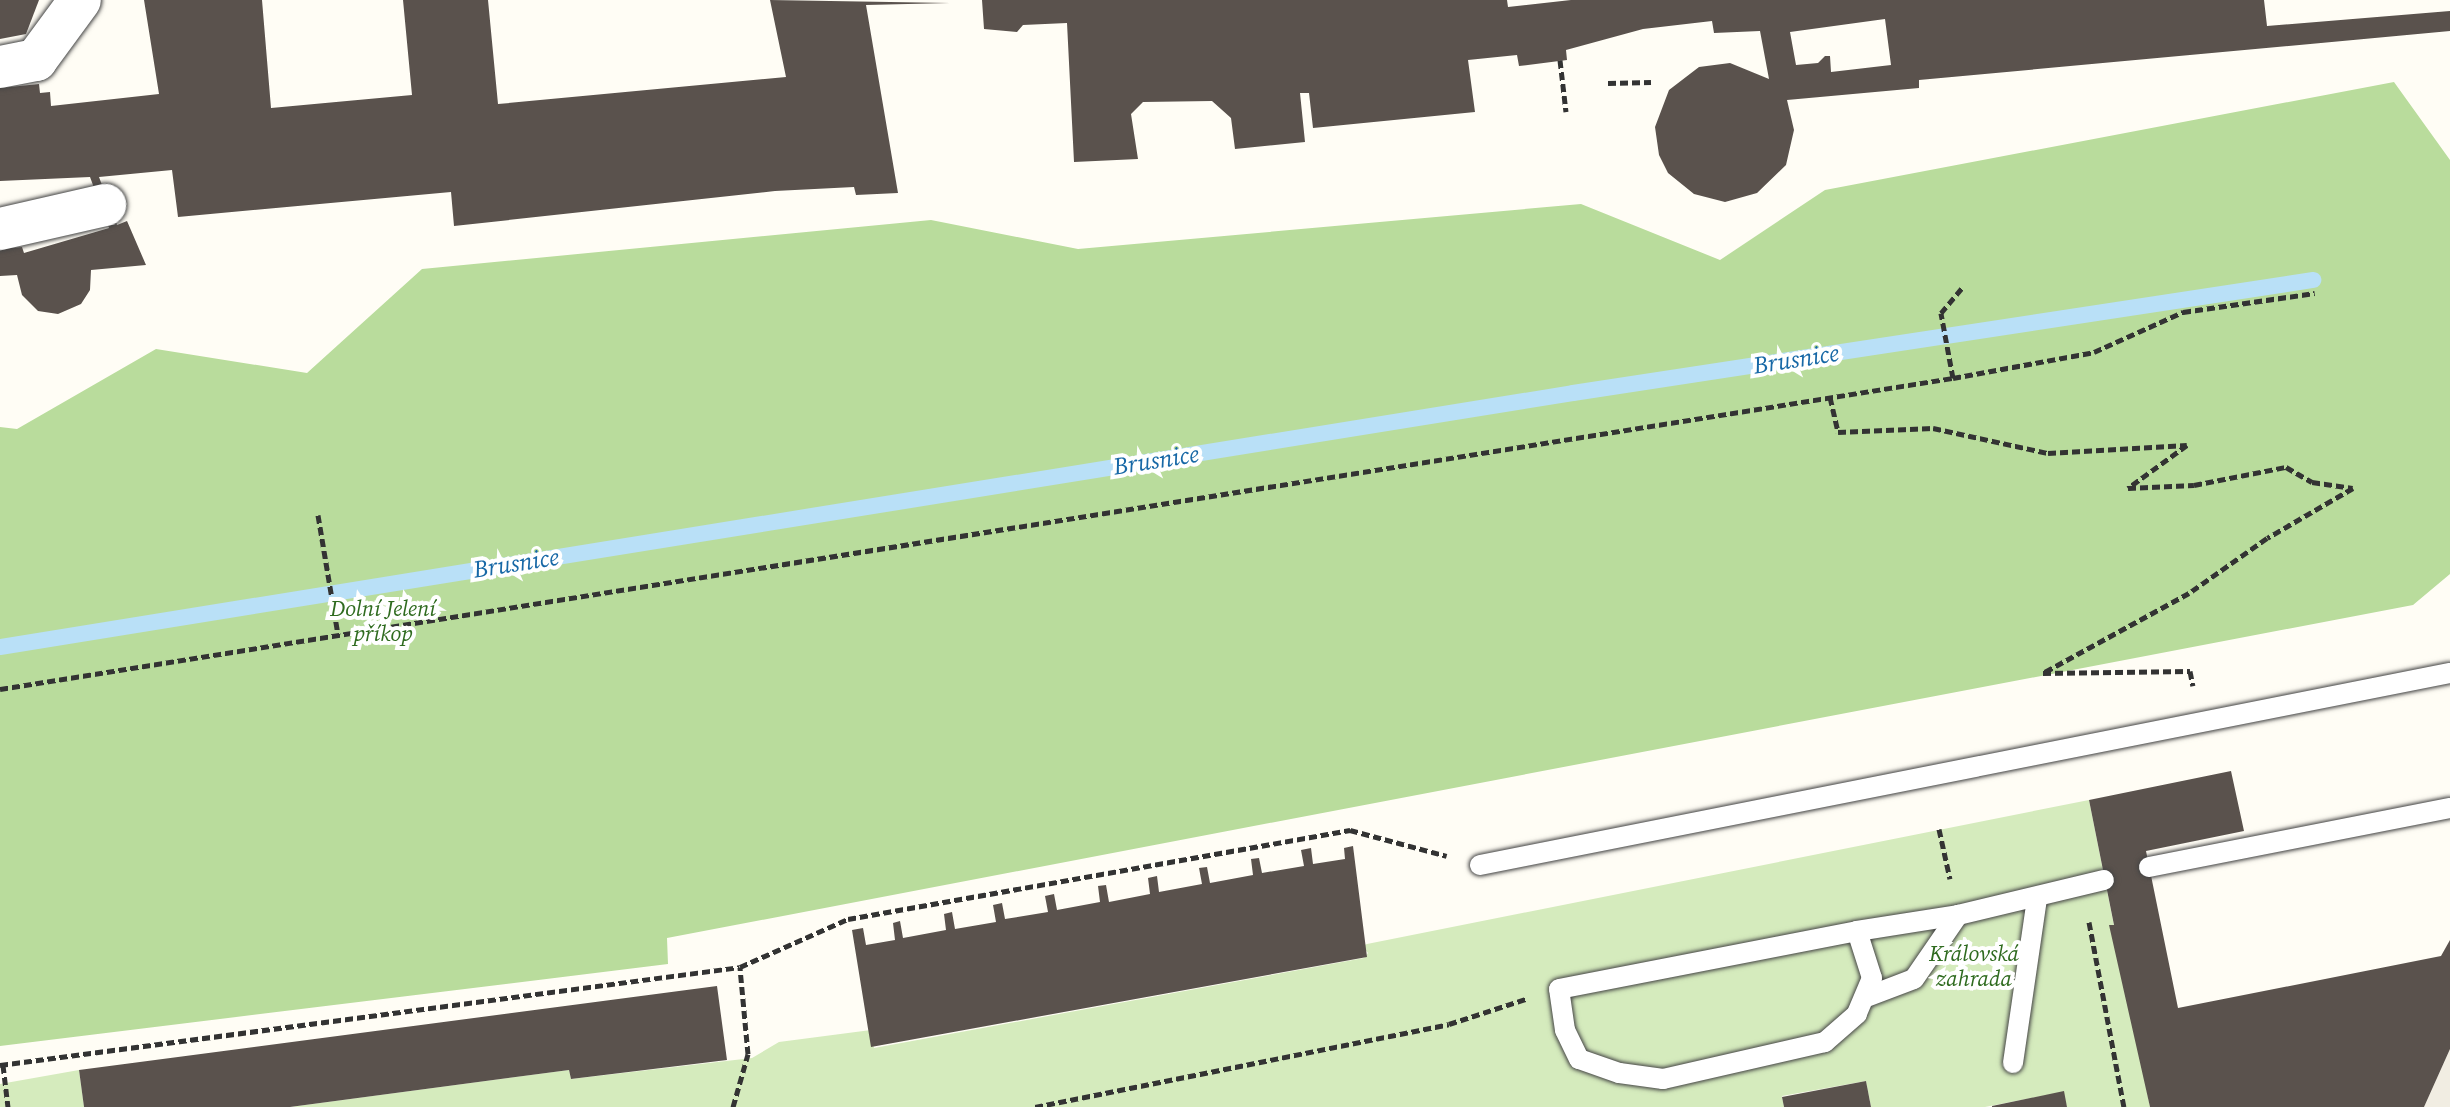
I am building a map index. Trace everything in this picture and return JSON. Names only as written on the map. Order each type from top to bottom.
[{"type":"street","points":[[0,67],[36,60],[80,0]]},
{"type":"street","points":[[0,229],[105,205]]},
{"type":"lane","points":[[1480,865],[2199,718],[2450,673]]},
{"type":"lane","points":[[2149,867],[2450,808]]},
{"type":"lane","points":[[1857,931],[1872,978],[1857,1014],[1825,1042],[1663,1079],[1619,1073],[1579,1059],[1565,1030],[1559,989],[1857,931],[1958,915],[2104,880]]},
{"type":"lane","points":[[2013,1063],[2037,898]]},
{"type":"lane","points":[[1864,998],[1914,979],[1958,915]]},
{"type":"path","points":[[1560,60],[1566,112]]},
{"type":"path","points":[[1608,83],[1651,82]]},
{"type":"path","points":[[1953,378],[1941,313],[1962,288]]},
{"type":"path","points":[[0,689],[1953,378],[2094,352],[2183,312],[2315,293]]},
{"type":"path","points":[[1830,397],[1838,432],[1933,428],[2048,453],[2187,445],[2128,488],[2194,485],[2286,467],[2312,482],[2353,488],[2267,538],[2189,593],[2043,673],[2190,671],[2199,718]]},
{"type":"path","points":[[318,515],[338,634]]},
{"type":"path","points":[[1939,829],[1958,915]]},
{"type":"path","points":[[8,1107],[1,1065],[740,967],[848,919],[1350,830],[1480,865]]},
{"type":"path","points":[[2082,886],[2124,1107]]},
{"type":"path","points":[[733,1107],[748,1054],[740,967]]},
{"type":"path","points":[[1035,1107],[1449,1024],[1559,989]]},
{"type":"green space","name":"Dolní Jelení příkop","points":[[2394,82],[2450,160],[2450,574],[2413,605],[667,938],[668,964],[0,1046],[0,427],[17,429],[156,349],[307,373],[422,269],[931,220],[1078,249],[1581,204],[1720,260],[1825,190]]},
{"type":"green space","name":"Královská zahrada","points":[[2089,800],[2150,1107],[2067,1107],[2063,1092],[1985,1107],[1871,1107],[1866,1081],[1782,1096],[1784,1107],[290,1107],[569,1070],[571,1079],[752,1058],[779,1042],[871,1030],[874,1048],[1364,958],[1368,953],[1362,946],[1367,944]]},
{"type":"green space","points":[[79,1070],[84,1107],[0,1107],[0,1084]]},
{"type":"shaded area","points":[[2450,1049],[2450,1107],[2424,1107]]},
{"type":"building","points":[[0,0],[39,0],[26,34],[0,39]]},
{"type":"building","points":[[144,0],[262,0],[271,108],[412,95],[403,0],[488,0],[498,104],[786,77],[770,0],[950,3],[866,5],[898,193],[856,195],[854,187],[775,191],[454,226],[451,192],[178,217],[172,170],[99,177],[117,225],[127,221],[146,265],[91,270],[90,290],[81,304],[58,314],[38,311],[22,295],[17,275],[0,276],[0,249],[22,247],[24,253],[109,228],[90,177],[0,181],[0,88],[39,84],[40,93],[50,92],[51,106],[159,94]]},
{"type":"building","points":[[982,0],[1507,0],[1508,7],[1571,0],[2264,0],[2267,26],[2450,11],[2450,31],[1919,80],[1919,88],[1787,100],[1794,130],[1786,165],[1757,193],[1725,202],[1694,194],[1668,173],[1659,155],[1655,127],[1669,90],[1699,67],[1730,63],[1769,79],[1760,31],[1714,33],[1712,21],[1643,29],[1566,50],[1567,60],[1519,66],[1517,55],[1468,60],[1475,112],[1313,128],[1309,93],[1300,93],[1305,142],[1235,149],[1231,118],[1212,101],[1143,102],[1131,114],[1138,159],[1074,162],[1067,23],[1023,25],[1017,32],[984,29]],"holes":[[[1885,19],[1891,65],[1831,72],[1830,56],[1825,56],[1818,63],[1796,65],[1790,32]]]},
{"type":"building","points":[[2231,771],[2244,831],[2146,851],[2178,1008],[2441,956],[2450,940],[2450,1049],[2424,1107],[2150,1107],[2109,925],[2114,925],[2089,800]]},
{"type":"building","points":[[1353,846],[1367,957],[871,1047],[852,930],[863,928],[866,945],[895,940],[893,923],[900,921],[903,938],[946,930],[944,914],[952,912],[955,929],[996,922],[993,905],[1002,903],[1005,919],[1048,912],[1045,896],[1054,894],[1057,910],[1100,902],[1098,886],[1106,885],[1109,902],[1150,894],[1148,878],[1157,876],[1159,892],[1202,884],[1199,868],[1207,867],[1210,883],[1253,875],[1251,859],[1259,858],[1262,873],[1304,866],[1301,850],[1311,848],[1313,864],[1345,859],[1344,848]]},
{"type":"building","points":[[717,986],[727,1060],[571,1079],[569,1070],[290,1107],[84,1107],[79,1070]]},
{"type":"building","points":[[1866,1081],[1871,1107],[1784,1107],[1782,1097]]},
{"type":"building","points":[[2064,1091],[2067,1107],[1992,1107],[1992,1106]]},
{"type":"waterway","name":"Brusnice","points":[[0,647],[1573,393],[2313,280]]}]
